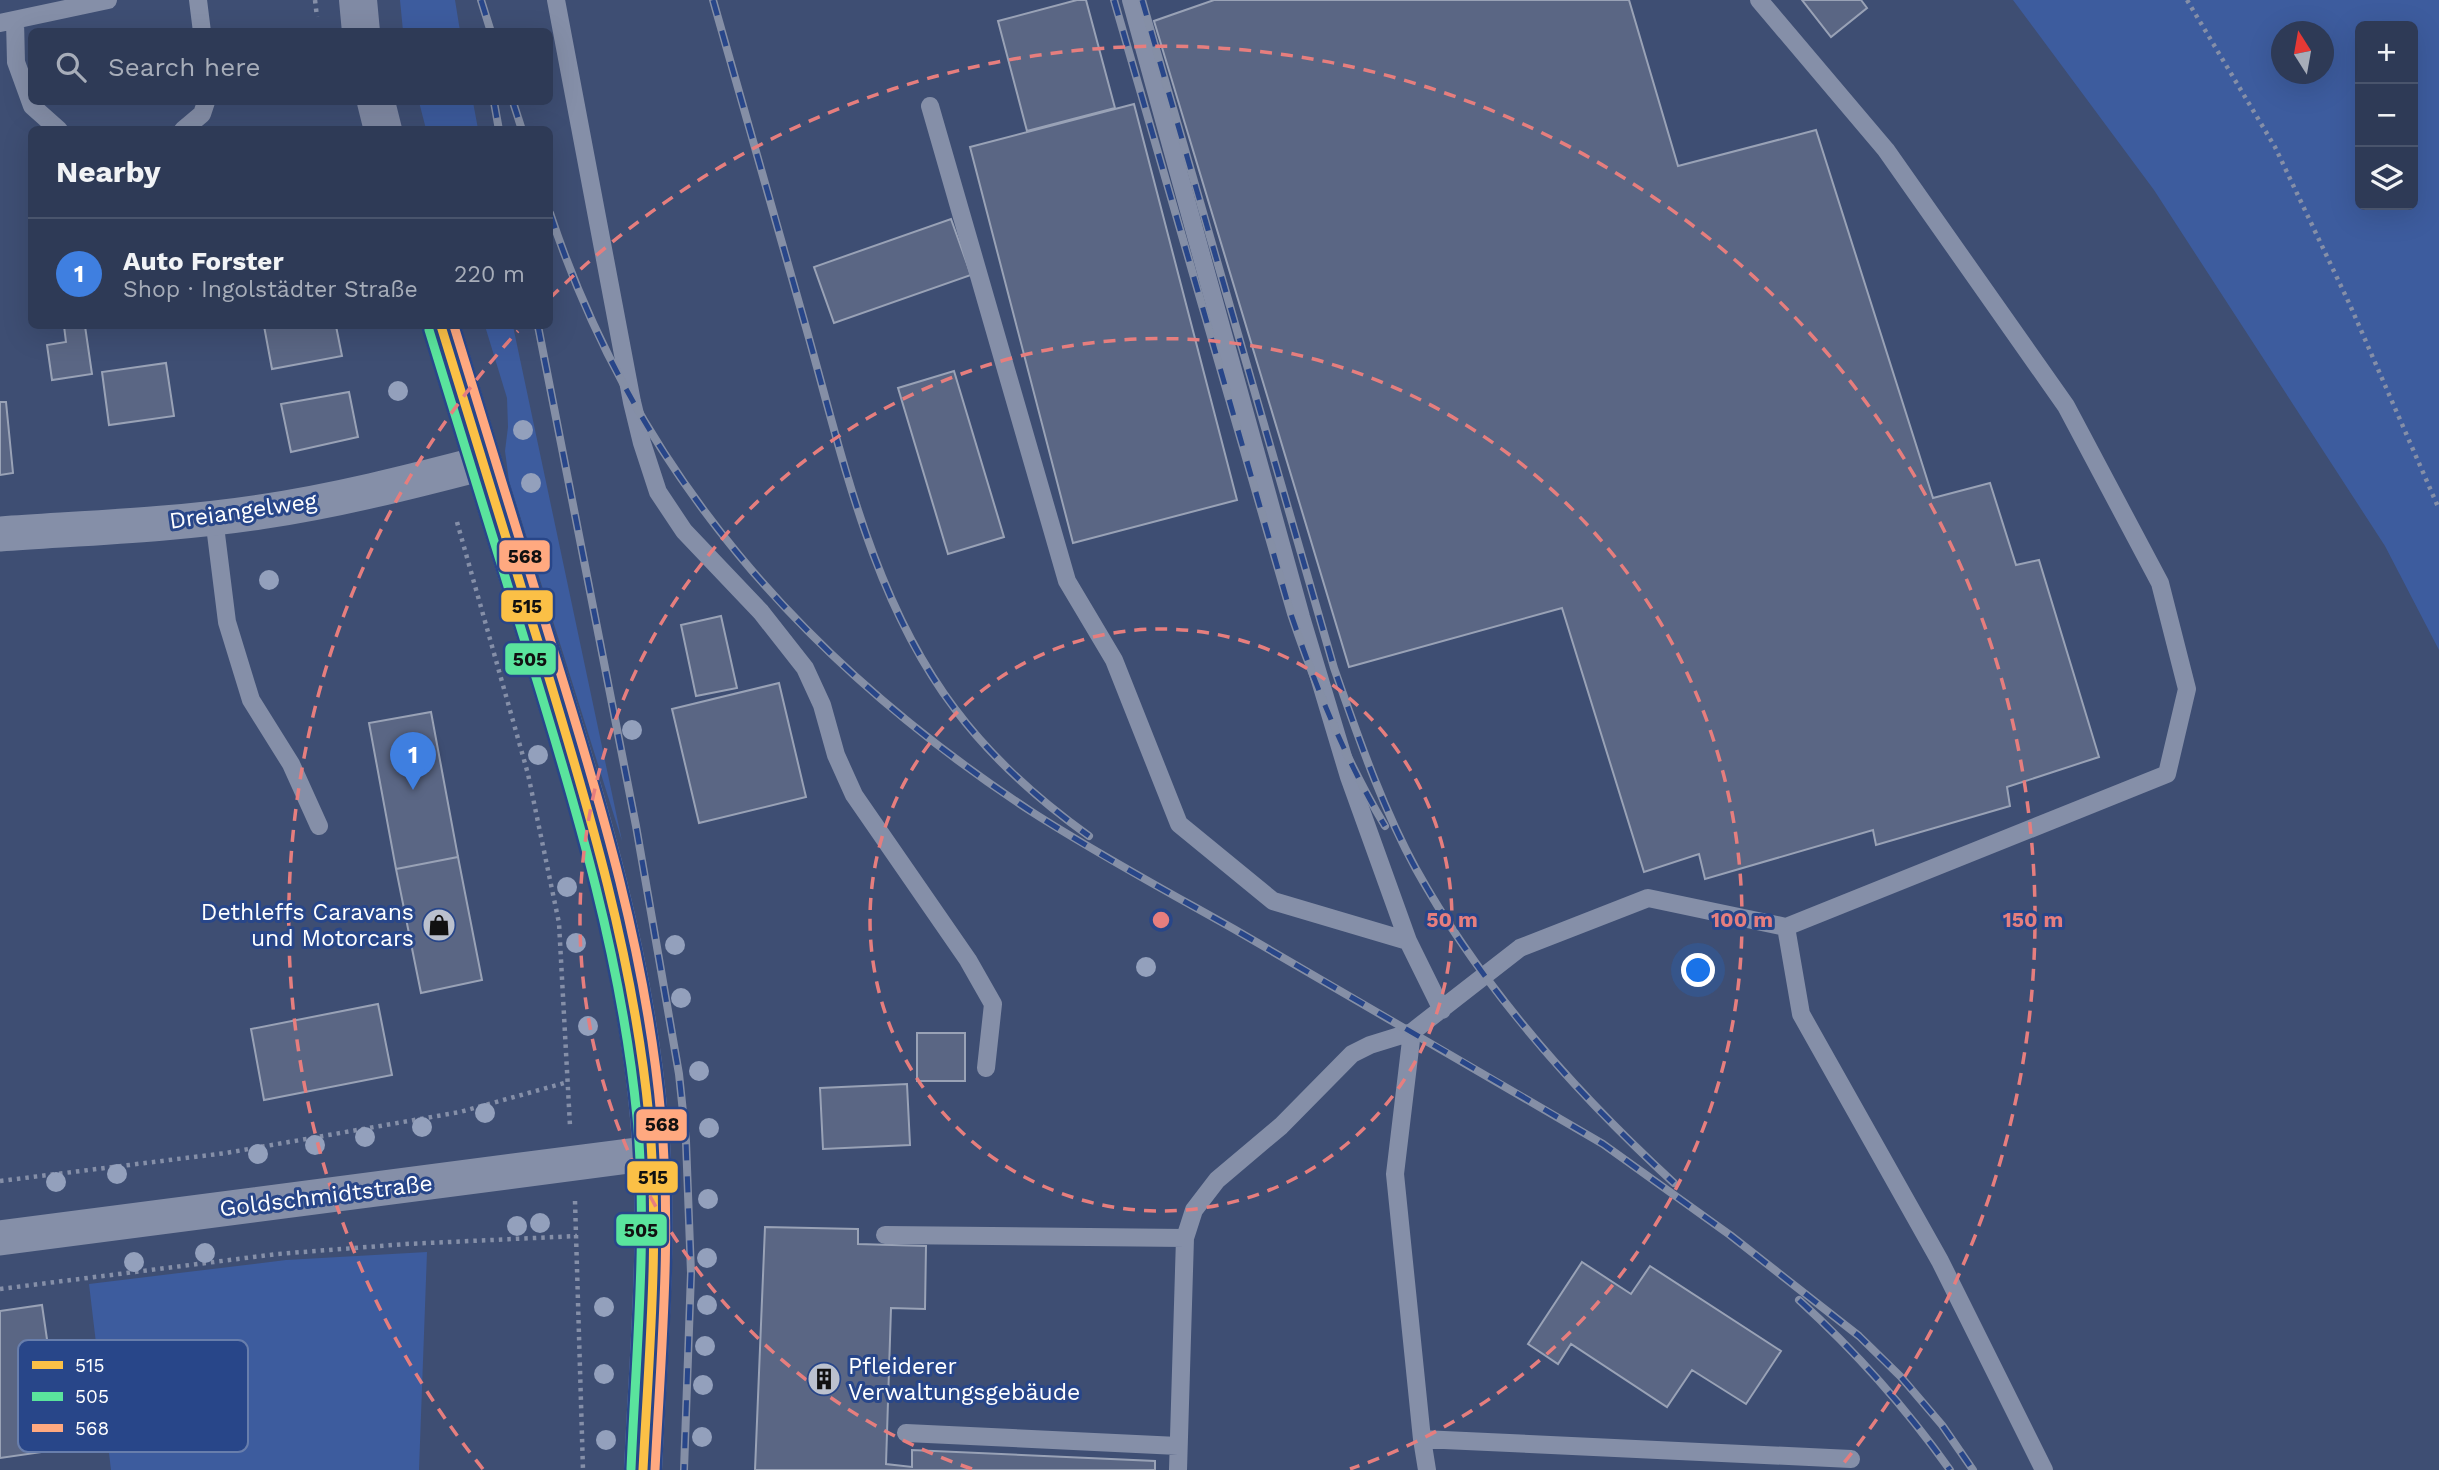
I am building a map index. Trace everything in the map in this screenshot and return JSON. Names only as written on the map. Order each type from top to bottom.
[{"type":"street","points":[[358,0],[361,28]]},
{"type":"street","points":[[377,105],[382,126]]},
{"type":"street","points":[[442,329],[569,741],[610,887],[626,962],[649,1114],[654,1212],[643,1470]]},
{"type":"street","name":"Dreiangelweg","points":[[0,534],[214,518],[327,500],[483,463]]},
{"type":"street","name":"Goldschmidtstraße","points":[[0,1238],[652,1153]]},
{"type":"lane","points":[[28,95],[16,62],[8,22],[108,0]]},
{"type":"lane","points":[[198,0],[202,28]]},
{"type":"lane","points":[[556,0],[632,402],[658,492],[684,531],[761,612],[805,668],[822,705],[836,755],[854,795],[968,960],[993,1004],[986,1068]]},
{"type":"lane","points":[[1131,0],[1305,630],[1349,777],[1408,941],[1442,1010]]},
{"type":"lane","points":[[1178,1470],[1185,1238],[1194,1210],[1217,1180],[1281,1126],[1352,1054],[1370,1045],[1412,1032],[1520,947],[1648,898],[1786,928],[2167,774],[2187,690],[2160,583],[2066,406],[1886,150],[1759,0]]},
{"type":"lane","points":[[32,105],[54,126]]},
{"type":"lane","points":[[188,126],[202,114],[205,105]]},
{"type":"lane","points":[[930,106],[1068,581],[1114,660],[1179,824],[1273,901],[1408,941]]},
{"type":"lane","points":[[214,518],[227,622],[251,700],[291,764],[319,826]]},
{"type":"lane","points":[[1786,928],[1801,1013],[1940,1261],[2044,1470]]},
{"type":"lane","points":[[1412,1032],[1395,1174],[1427,1470]]},
{"type":"lane","points":[[885,1235],[1185,1238]]},
{"type":"lane","points":[[906,1433],[1178,1446]]},
{"type":"lane","points":[[1422,1440],[1851,1459]]},
{"type":"path","points":[[2187,0],[2275,147],[2350,305],[2439,509]]},
{"type":"path","points":[[443,473],[528,774],[559,923],[577,1236],[583,1470]]},
{"type":"path","points":[[0,1181],[226,1153],[460,1112],[568,1082]]},
{"type":"path","points":[[0,1289],[278,1254],[406,1244],[577,1236]]},
{"type":"shaded area","points":[[400,0],[455,0],[460,28],[403,28]]},
{"type":"shaded area","points":[[2013,0],[2439,0],[2439,650],[2385,546],[2154,190]]},
{"type":"shaded area","points":[[420,105],[474,105],[477,126],[425,126]]},
{"type":"shaded area","points":[[486,329],[514,329],[622,841],[509,481],[505,451],[507,398]]},
{"type":"shaded area","points":[[427,1252],[419,1470],[111,1470],[109,1452],[248,1452],[248,1340],[96,1340],[89,1284],[286,1260]]},
{"type":"building","points":[[1086,0],[1115,108],[1027,131],[998,21]]},
{"type":"building","points":[[1214,0],[1629,0],[1678,166],[1816,130],[1933,498],[1990,483],[2016,565],[2039,560],[2099,757],[2007,787],[2010,806],[1876,845],[1873,830],[1705,879],[1699,854],[1644,872],[1562,608],[1349,667],[1154,21]]},
{"type":"building","points":[[1802,0],[1861,0],[1867,8],[1831,37]]},
{"type":"building","points":[[1134,104],[1237,500],[1073,543],[970,147]]},
{"type":"building","points":[[951,219],[971,275],[834,323],[814,267]]},
{"type":"building","points":[[64,329],[85,329],[92,374],[52,380],[47,345],[66,342]]},
{"type":"building","points":[[265,329],[337,329],[342,356],[272,369]]},
{"type":"building","points":[[166,363],[174,416],[109,425],[102,372]]},
{"type":"building","points":[[954,371],[1004,537],[948,554],[898,388]]},
{"type":"building","points":[[349,392],[358,437],[291,452],[281,404]]},
{"type":"building","points":[[0,402],[6,402],[13,473],[0,475]]},
{"type":"building","points":[[721,616],[737,688],[696,696],[681,625]]},
{"type":"building","points":[[779,683],[806,797],[699,823],[672,709]]},
{"type":"building","points":[[431,712],[458,857],[396,869],[369,723]]},
{"type":"building","name":"Dethleffs Caravans und Motorcars","points":[[458,857],[482,980],[421,993],[396,869]]},
{"type":"building","points":[[378,1004],[392,1075],[264,1100],[251,1029]]},
{"type":"building","points":[[917,1033],[965,1033],[965,1081],[917,1081]]},
{"type":"building","points":[[907,1084],[910,1145],[823,1149],[820,1088]]},
{"type":"building","name":"Pfleiderer Verwaltungsgebäude","points":[[765,1227],[858,1229],[858,1244],[926,1246],[925,1309],[891,1308],[886,1464],[912,1467],[912,1450],[1155,1461],[1155,1470],[755,1470]]},
{"type":"building","points":[[1582,1262],[1631,1294],[1650,1266],[1781,1351],[1746,1404],[1692,1370],[1667,1407],[1571,1344],[1558,1364],[1528,1344]]},
{"type":"building","points":[[42,1305],[47,1340],[18,1340],[18,1452],[42,1452],[0,1458],[0,1311]]},
{"type":"railway","points":[[481,0],[490,28]]},
{"type":"railway","points":[[713,0],[848,478],[864,528],[902,622],[927,667],[969,727],[1000,761],[1035,793],[1089,836]]},
{"type":"railway","points":[[1114,0],[1291,614],[1332,723],[1385,826]]},
{"type":"railway","points":[[1142,0],[1334,668],[1392,820],[1442,913],[1500,996],[1566,1075],[1674,1183]]},
{"type":"railway","points":[[495,105],[498,126]]},
{"type":"railway","points":[[514,105],[521,126]]},
{"type":"railway","points":[[553,221],[586,307],[629,395],[680,477],[738,554],[803,626],[873,692],[950,754],[1057,828],[1603,1144],[1730,1235],[1859,1336],[1901,1377],[1942,1425],[1973,1470]]},
{"type":"railway","points":[[539,329],[636,826],[679,1074],[686,1141],[691,1273],[684,1470]]},
{"type":"railway","points":[[1799,1300],[1879,1381],[1916,1424],[1950,1470]]},
{"type":"transit line","name":"515","points":[[442,329],[577,771],[608,885],[633,1000],[649,1117],[654,1205],[643,1470]]},
{"type":"transit line","name":"568","points":[[455,329],[589,766],[620,882],[645,998],[661,1117],[666,1205],[655,1470]]},
{"type":"transit line","name":"505","points":[[429,330],[565,773],[596,886],[621,1001],[637,1117],[641,1205],[640,1293],[631,1469]]},
{"type":"place","name":"Auto Forster","points":[[413,790]]},
{"type":"place","name":"Dethleffs Caravans und Motorcars","points":[[439,925]]},
{"type":"place","name":"Pfleiderer Verwaltungsgebäude","points":[[824,1379]]}]
